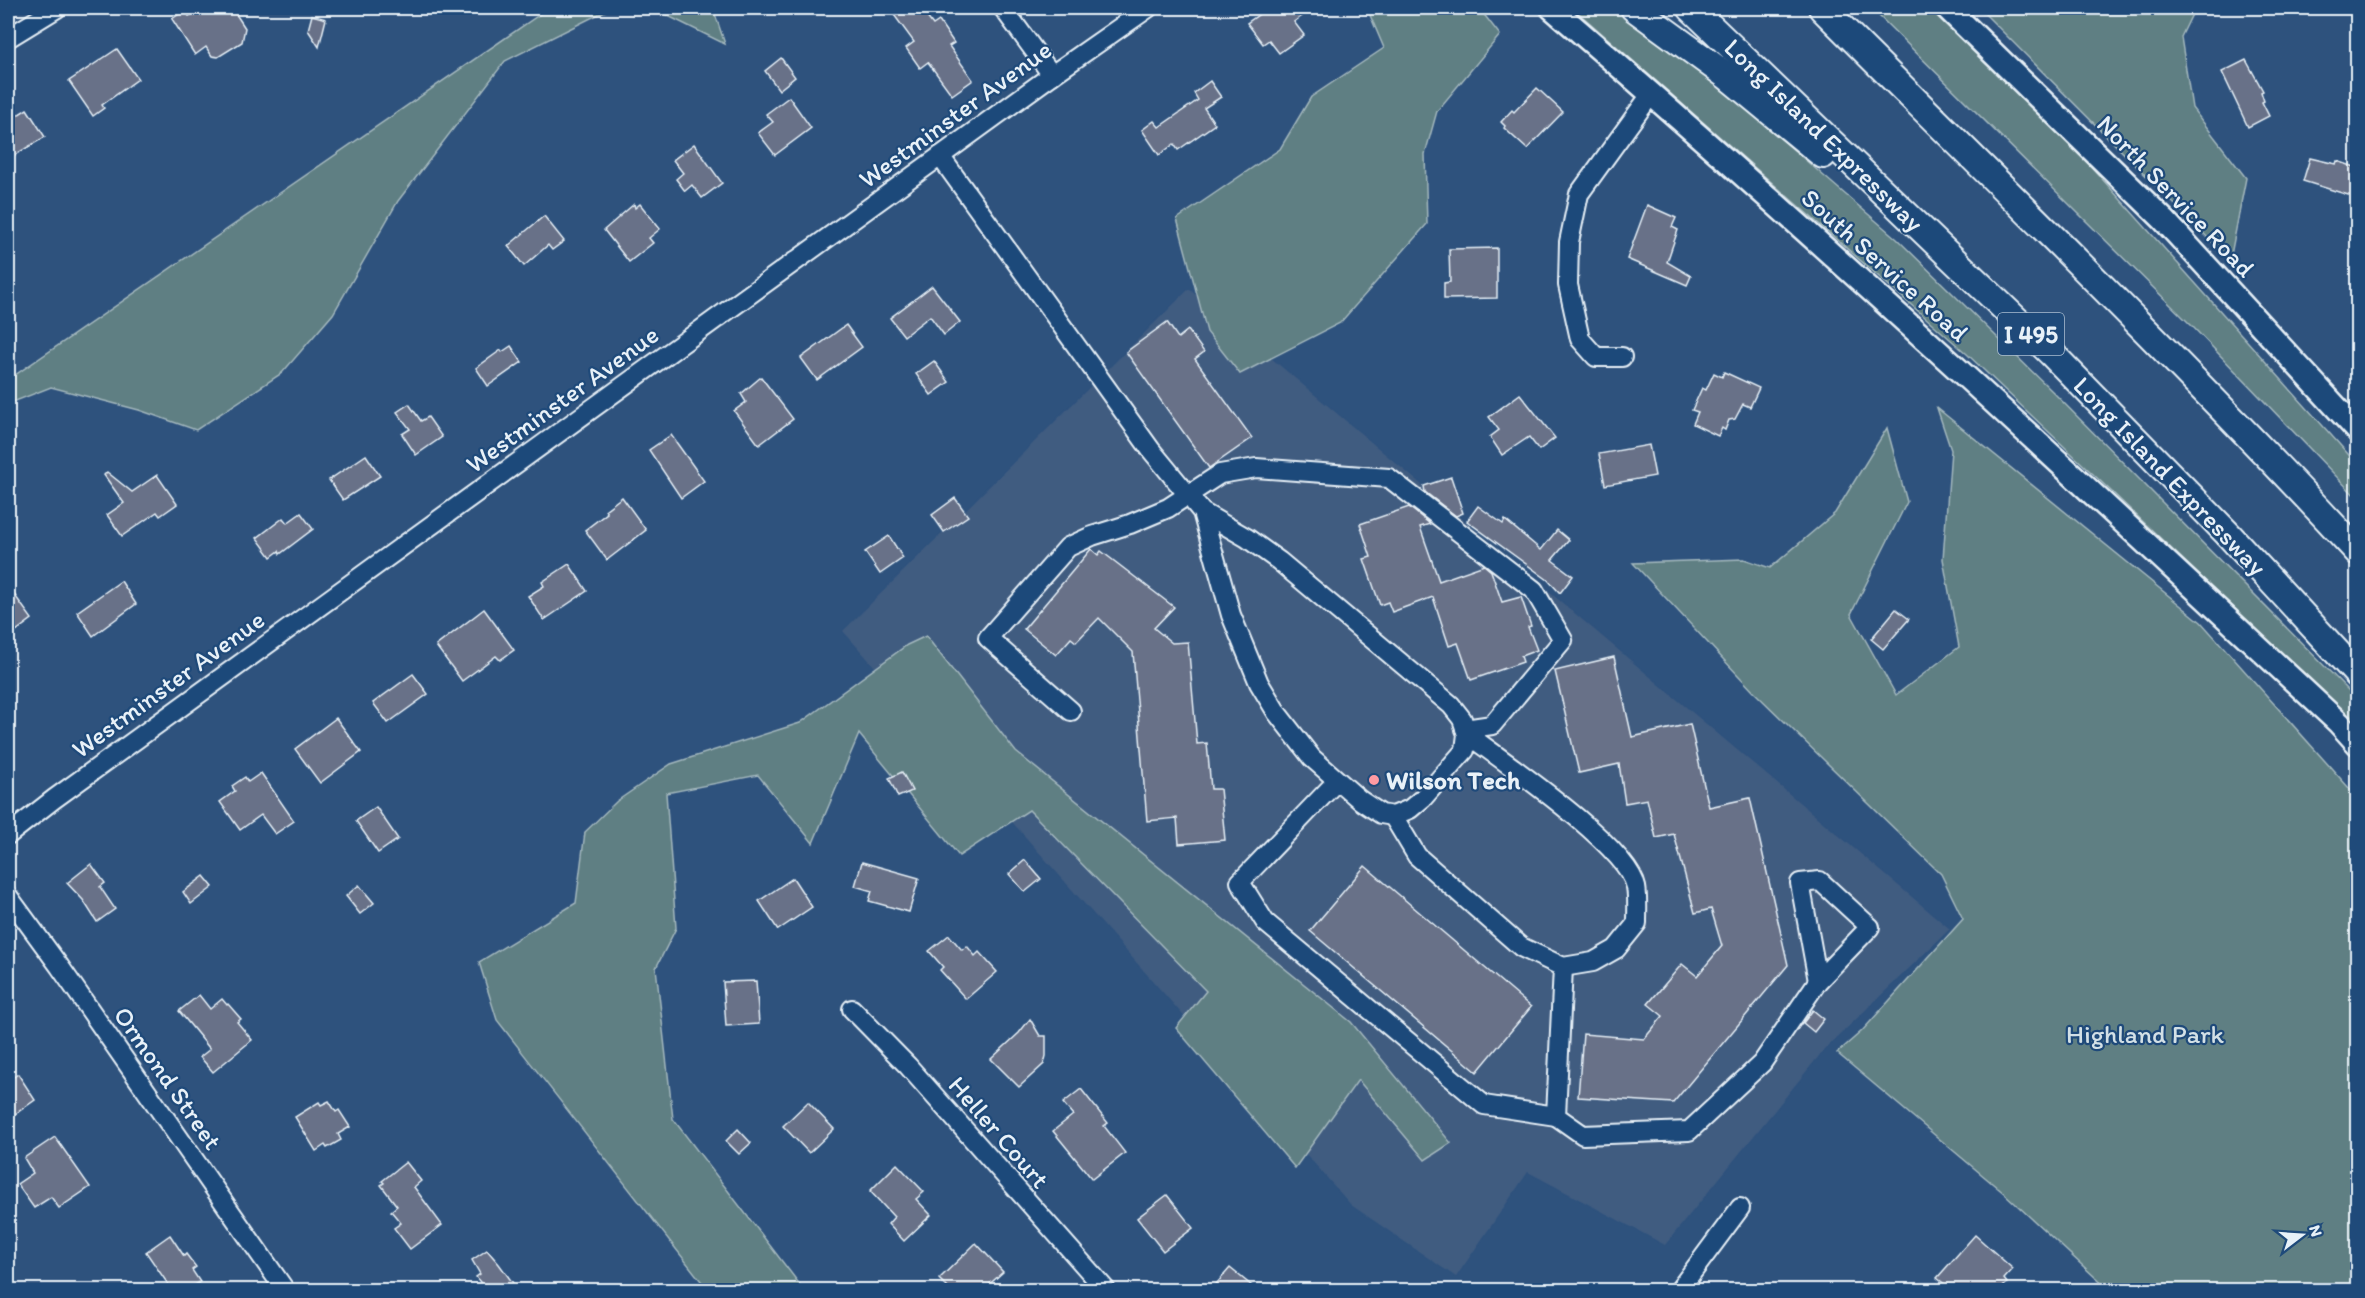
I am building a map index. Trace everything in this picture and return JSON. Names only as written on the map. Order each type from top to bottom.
[{"type":"highway","points":[[1634,8],[1727,76],[1807,141],[2051,353]]},
{"type":"highway","name":"Long Island Expressway","points":[[1691,8],[2051,353],[2227,533],[2358,675]]},
{"type":"highway","points":[[1822,8],[2133,319],[2358,552]]},
{"type":"main road","name":"South Service Road","points":[[1552,8],[1652,93],[1993,401],[2339,723],[2358,744]]},
{"type":"main road","name":"North Service Road","points":[[1947,8],[2164,220],[2358,431]]},
{"type":"street","points":[[8,38],[57,8]]},
{"type":"street","points":[[1004,8],[1052,75]]},
{"type":"street","name":"Westminster Avenue","points":[[8,835],[62,792],[1052,75],[1148,8]]},
{"type":"street","points":[[1622,357],[1596,357],[1580,339],[1568,285],[1569,242],[1579,194],[1652,93]]},
{"type":"street","points":[[940,156],[1151,450],[1202,512],[1247,538],[1280,561],[1451,705],[1462,719],[1466,731],[1465,750],[1423,798],[1410,809],[1393,816],[1381,814],[1360,800],[1312,758],[1277,713],[1259,682],[1231,615],[1202,512]]},
{"type":"street","points":[[1071,711],[988,638],[1068,547],[1168,508],[1220,474],[1256,468],[1389,478],[1534,590],[1563,640],[1492,724],[1466,731]]},
{"type":"street","points":[[1393,816],[1417,856],[1521,947],[1563,967],[1593,962],[1616,950],[1637,923],[1636,885],[1624,863],[1570,811],[1466,731]]},
{"type":"street","points":[[1337,781],[1240,882],[1265,922],[1484,1105],[1556,1116],[1583,1135],[1689,1131],[1762,1063],[1818,981],[1870,927],[1820,881],[1800,883],[1818,981]]},
{"type":"street","name":"Ormond Street","points":[[8,896],[285,1290]]},
{"type":"street","points":[[1556,1116],[1563,967]]},
{"type":"street","name":"Heller Court","points":[[852,1009],[908,1066],[1106,1290]]},
{"type":"street","points":[[1679,1290],[1740,1208]]},
{"type":"shaded area","name":"Wilson Tech","points":[[1189,289],[1950,929],[1823,1051],[1665,1245],[1528,1172],[1456,1277],[1351,1205],[843,631]]},
{"type":"green space","points":[[549,8],[611,8],[505,61],[398,201],[333,314],[282,373],[196,430],[139,410],[51,387],[8,404],[8,380]]},
{"type":"green space","points":[[652,8],[713,8],[725,44]]},
{"type":"green space","points":[[1367,8],[1479,8],[1500,35],[1437,111],[1425,154],[1427,224],[1340,323],[1240,374],[1207,332],[1177,219],[1280,149],[1311,97],[1384,48]]},
{"type":"green space","points":[[1573,8],[1614,8],[1723,89],[1897,239],[2053,392],[2357,699],[2357,733],[2239,613],[1967,354]]},
{"type":"green space","points":[[1871,8],[1935,8],[2036,105],[2357,464],[2357,498],[2193,327]]},
{"type":"green space","points":[[1979,8],[2195,8],[2181,37],[2192,108],[2246,178],[2230,260]]},
{"type":"green space","name":"Highland Park","points":[[1937,408],[2201,622],[2357,797],[2357,1290],[2109,1290],[2005,1194],[1837,1053],[1862,1031],[1963,919],[1941,874],[1753,691],[1633,563],[1744,559],[1770,568],[1835,513],[1887,428],[1907,502],[1851,614],[1896,695],[1959,647],[1943,559],[1951,450]]},
{"type":"green space","points":[[926,636],[1016,752],[1351,1022],[1451,1143],[1425,1160],[1358,1080],[1295,1168],[1176,1028],[1206,991],[1029,810],[959,856],[859,734],[813,843],[758,775],[666,793],[676,928],[656,968],[673,1119],[804,1290],[708,1290],[497,1020],[479,962],[576,903],[585,832],[617,801],[671,764],[800,723],[907,645]]},
{"type":"building","points":[[203,8],[232,8],[245,28],[242,42],[218,57],[212,56],[206,47],[195,55],[172,19],[185,10],[189,16]]},
{"type":"building","points":[[889,8],[920,8],[933,25],[939,21],[954,43],[949,46],[973,80],[952,95],[928,62],[920,68],[906,48],[914,42]]},
{"type":"building","points":[[1268,8],[1313,8],[1294,22],[1304,35],[1279,53],[1269,40],[1263,44],[1247,23]]},
{"type":"building","points":[[312,15],[326,19],[319,47],[308,30]]},
{"type":"building","points":[[117,49],[138,79],[102,105],[104,108],[93,116],[69,81]]},
{"type":"building","points":[[781,58],[795,77],[779,90],[765,71]]},
{"type":"building","points":[[2246,60],[2263,91],[2261,92],[2264,101],[2262,102],[2269,116],[2248,127],[2222,72]]},
{"type":"building","points":[[1210,81],[1221,97],[1204,108],[1215,124],[1178,150],[1174,144],[1159,155],[1142,130],[1154,121],[1159,127],[1198,100],[1194,93]]},
{"type":"building","points":[[1537,88],[1563,112],[1527,149],[1504,128],[1501,122]]},
{"type":"building","points":[[789,97],[811,128],[775,155],[758,133],[773,122],[766,114]]},
{"type":"building","points":[[27,109],[45,137],[8,159],[8,121]]},
{"type":"building","points":[[694,144],[722,183],[702,198],[692,185],[685,191],[676,179],[683,173],[673,160]]},
{"type":"building","points":[[2310,158],[2336,164],[2337,161],[2358,168],[2358,198],[2303,181]]},
{"type":"building","points":[[634,204],[635,208],[640,204],[660,229],[649,238],[653,243],[629,262],[604,230]]},
{"type":"building","points":[[1647,205],[1676,218],[1672,227],[1678,230],[1667,262],[1691,276],[1687,285],[1627,259]]},
{"type":"building","points":[[544,216],[564,241],[552,250],[548,245],[524,266],[508,246]]},
{"type":"building","points":[[1497,248],[1497,298],[1444,299],[1444,283],[1450,282],[1449,249]]},
{"type":"building","points":[[932,286],[960,322],[944,335],[930,316],[904,336],[890,318]]},
{"type":"building","points":[[1167,322],[1178,338],[1188,330],[1204,352],[1195,359],[1252,438],[1209,468],[1126,352]]},
{"type":"building","points":[[846,325],[862,347],[817,380],[801,358]]},
{"type":"building","points":[[511,346],[522,362],[488,386],[476,368],[501,350],[502,352]]},
{"type":"building","points":[[934,361],[949,382],[931,395],[916,374]]},
{"type":"building","points":[[1724,372],[1759,388],[1750,407],[1743,404],[1735,419],[1729,420],[1725,430],[1722,428],[1718,436],[1693,424],[1698,412],[1692,410],[1702,388],[1706,390],[1714,373],[1722,377]]},
{"type":"building","points":[[761,377],[793,419],[759,445],[734,411],[746,402],[741,394]]},
{"type":"building","points":[[1520,394],[1555,438],[1539,450],[1529,437],[1502,455],[1490,437],[1499,430],[1489,417]]},
{"type":"building","points":[[409,404],[421,421],[428,417],[442,437],[416,455],[402,434],[410,429],[397,412]]},
{"type":"building","points":[[671,435],[704,481],[681,498],[649,450]]},
{"type":"building","points":[[1649,445],[1655,476],[1605,485],[1599,454]]},
{"type":"building","points":[[366,455],[380,476],[343,500],[329,480]]},
{"type":"building","points":[[107,472],[132,492],[157,475],[177,504],[160,516],[157,512],[122,536],[107,515],[124,503],[104,475]]},
{"type":"building","points":[[1451,477],[1463,513],[1456,516],[1425,492],[1424,486]]},
{"type":"building","points":[[622,497],[646,530],[607,560],[585,530],[607,513],[605,510]]},
{"type":"building","points":[[955,498],[968,516],[944,532],[932,515]]},
{"type":"building","points":[[1478,506],[1503,524],[1505,520],[1541,550],[1557,530],[1569,540],[1552,560],[1573,576],[1560,593],[1548,580],[1467,521]]},
{"type":"building","points":[[1409,507],[1430,524],[1420,527],[1439,581],[1484,565],[1491,571],[1502,602],[1521,597],[1531,626],[1528,627],[1537,650],[1521,656],[1523,662],[1471,680],[1458,643],[1449,646],[1433,597],[1392,612],[1388,602],[1380,605],[1364,559],[1371,557],[1360,524]]},
{"type":"building","points":[[301,513],[313,529],[280,554],[279,551],[271,557],[257,538],[283,518],[287,523]]},
{"type":"building","points":[[889,536],[903,558],[880,574],[865,552]]},
{"type":"building","points":[[1091,549],[1098,555],[1101,551],[1174,607],[1154,628],[1172,643],[1188,642],[1197,744],[1207,743],[1211,789],[1220,789],[1225,840],[1179,844],[1177,818],[1147,821],[1133,652],[1099,618],[1076,642],[1071,638],[1056,655],[1024,629]]},
{"type":"building","points":[[569,564],[587,591],[544,620],[528,596],[544,586],[542,582]]},
{"type":"building","points":[[121,581],[136,604],[93,636],[77,612]]},
{"type":"building","points":[[8,586],[32,619],[8,637]]},
{"type":"building","points":[[484,609],[514,650],[500,660],[496,656],[462,681],[436,646]]},
{"type":"building","points":[[1896,609],[1909,619],[1883,649],[1871,639]]},
{"type":"building","points":[[1614,657],[1632,737],[1690,724],[1709,807],[1750,798],[1788,965],[1673,1103],[1578,1097],[1583,1034],[1644,1039],[1663,1016],[1648,1004],[1682,964],[1697,976],[1722,946],[1711,909],[1695,913],[1674,834],[1656,838],[1647,799],[1625,803],[1619,764],[1579,773],[1555,671]]},
{"type":"building","points":[[413,674],[428,694],[388,723],[373,703]]},
{"type":"building","points":[[336,718],[361,752],[320,783],[295,749]]},
{"type":"building","points":[[902,772],[912,791],[898,797],[889,778]]},
{"type":"building","points":[[261,773],[294,821],[275,834],[261,815],[240,830],[220,802],[235,791],[232,786],[245,777],[248,782]]},
{"type":"building","points":[[376,807],[398,839],[378,853],[356,821]]},
{"type":"building","points":[[1025,860],[1041,879],[1025,892],[1009,874]]},
{"type":"building","points":[[862,862],[919,878],[909,912],[869,901],[872,891],[855,886]]},
{"type":"building","points":[[91,864],[105,883],[100,887],[115,909],[97,922],[83,900],[67,883]]},
{"type":"building","points":[[1365,866],[1531,1007],[1477,1072],[1310,931]]},
{"type":"building","points":[[204,876],[213,887],[191,904],[183,892]]},
{"type":"building","points":[[793,878],[812,907],[778,930],[759,901]]},
{"type":"building","points":[[359,885],[374,903],[360,914],[346,896]]},
{"type":"building","points":[[949,935],[962,950],[967,946],[975,956],[979,952],[997,972],[966,999],[940,970],[943,967],[929,951]]},
{"type":"building","points":[[756,981],[759,1024],[726,1026],[723,982]]},
{"type":"building","points":[[199,995],[210,1009],[222,999],[228,1004],[241,1019],[237,1022],[252,1040],[213,1072],[200,1057],[210,1049],[179,1011]]},
{"type":"building","points":[[1813,1010],[1824,1019],[1814,1032],[1803,1023]]},
{"type":"building","points":[[1030,1019],[1040,1036],[1046,1036],[1046,1056],[1044,1064],[1019,1087],[991,1059],[1019,1033]]},
{"type":"building","points":[[18,1074],[35,1100],[8,1119],[8,1081]]},
{"type":"building","points":[[1081,1089],[1108,1123],[1104,1126],[1125,1153],[1092,1179],[1053,1131],[1073,1115],[1063,1103]]},
{"type":"building","points":[[329,1101],[336,1112],[339,1110],[350,1127],[338,1134],[341,1140],[327,1148],[325,1145],[316,1151],[295,1117],[319,1102],[321,1105]]},
{"type":"building","points":[[808,1102],[834,1129],[809,1153],[783,1126]]},
{"type":"building","points":[[738,1129],[751,1143],[739,1154],[726,1141]]},
{"type":"building","points":[[55,1137],[90,1187],[59,1208],[51,1197],[34,1208],[17,1184],[33,1173],[24,1158]]},
{"type":"building","points":[[406,1162],[421,1181],[414,1187],[442,1225],[410,1249],[394,1228],[401,1223],[391,1211],[397,1206],[381,1185],[384,1183],[382,1181]]},
{"type":"building","points":[[897,1164],[924,1192],[916,1199],[931,1215],[904,1241],[888,1224],[894,1217],[870,1191]]},
{"type":"building","points":[[1167,1195],[1193,1228],[1163,1251],[1137,1218]]},
{"type":"building","points":[[170,1235],[184,1256],[186,1254],[196,1267],[192,1270],[200,1282],[187,1290],[172,1290],[146,1252]]},
{"type":"building","points":[[1975,1235],[2013,1269],[2004,1279],[2007,1283],[2000,1290],[1952,1290],[1937,1278]]},
{"type":"building","points":[[976,1243],[1003,1272],[983,1290],[950,1290],[939,1279]]},
{"type":"building","points":[[487,1250],[518,1290],[486,1290],[476,1277],[480,1274],[472,1260]]},
{"type":"building","points":[[1230,1268],[1257,1290],[1211,1290]]},
{"type":"place","name":"Wilson Tech","points":[[1374,780]]}]
